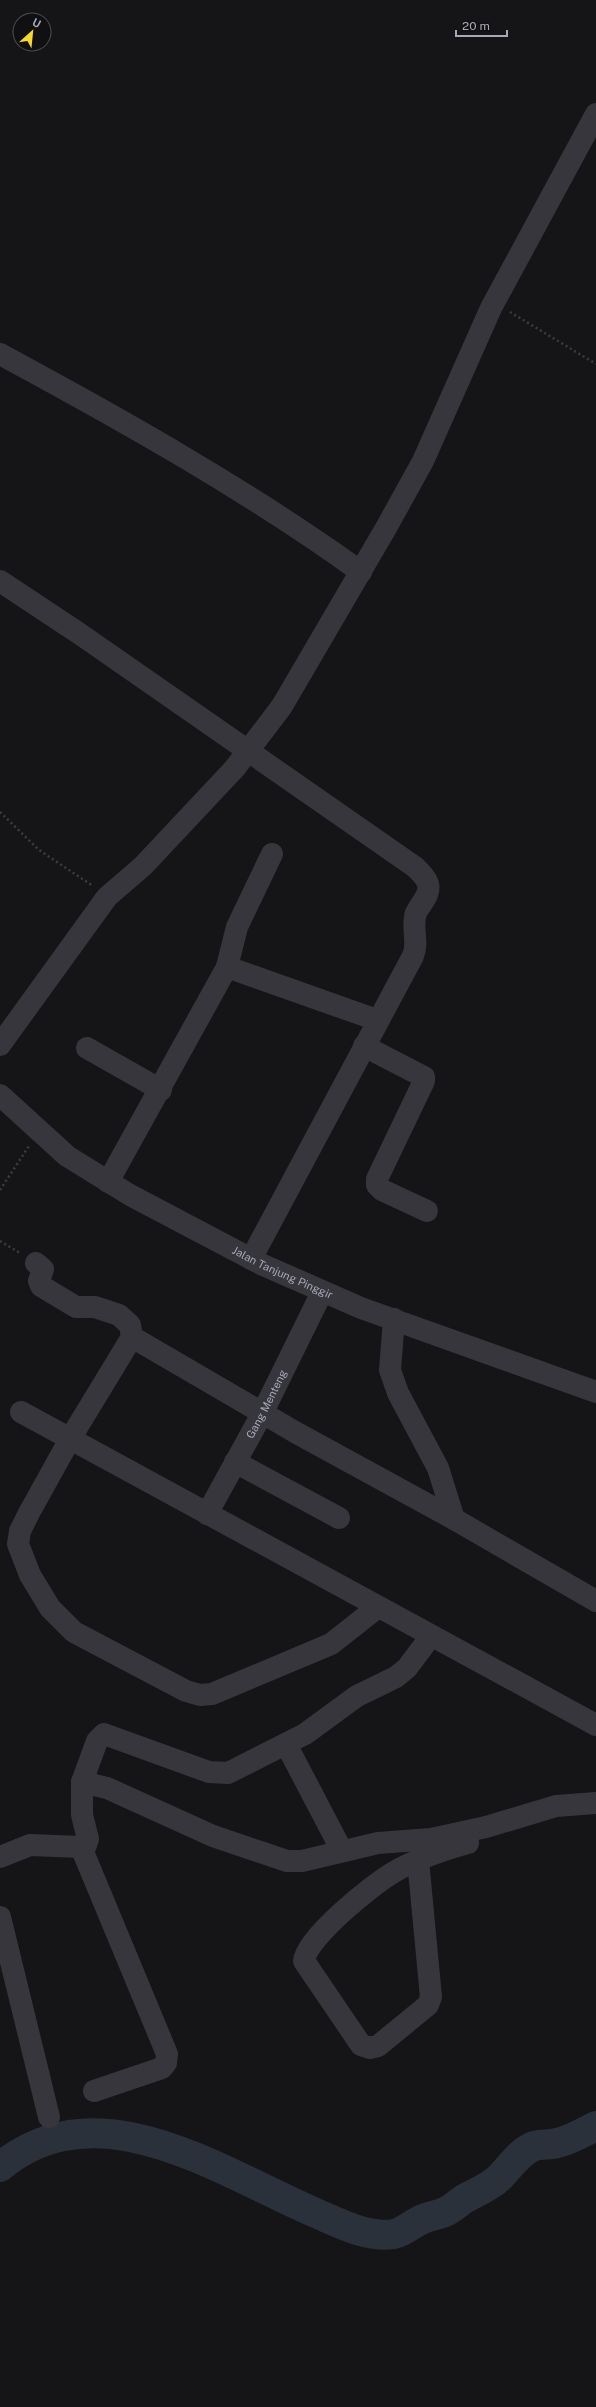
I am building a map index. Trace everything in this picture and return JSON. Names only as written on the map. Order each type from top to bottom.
[{"type":"street","points":[[0,1045],[107,897],[143,866],[248,752],[282,706],[361,572],[423,461],[494,302],[596,114]]},
{"type":"street","points":[[0,354],[146,433],[299,527],[361,572]]},
{"type":"street","points":[[0,581],[80,634],[415,867],[424,876],[428,886],[425,899],[416,913],[416,948],[251,1259]]},
{"type":"street","points":[[108,1182],[161,1090],[227,967],[237,926],[272,854]]},
{"type":"street","points":[[227,967],[377,1020]]},
{"type":"street","points":[[364,1046],[424,1077],[424,1081],[377,1178],[377,1185],[382,1190],[428,1211]]},
{"type":"street","points":[[87,1048],[161,1090]]},
{"type":"street","name":"Jalan Tanjung Pinggir","points":[[0,1095],[67,1156],[130,1195],[251,1259],[322,1292],[596,1392]]},
{"type":"street","points":[[36,1263],[43,1269],[39,1281],[41,1286],[76,1306],[104,1309],[119,1315],[130,1325],[132,1337],[70,1439],[20,1531],[18,1544],[30,1575],[50,1608],[74,1632],[186,1691],[200,1695],[230,1687],[331,1644],[378,1607]]},
{"type":"street","name":"Gang Menteng","points":[[207,1514],[263,1412],[322,1292]]},
{"type":"street","points":[[394,1319],[390,1370],[398,1393],[438,1468],[454,1519]]},
{"type":"street","points":[[132,1337],[596,1601]]},
{"type":"street","points":[[21,1412],[596,1725]]},
{"type":"street","points":[[235,1462],[339,1518]]},
{"type":"street","points":[[0,1857],[30,1845],[82,1847],[86,1845],[88,1839],[82,1815],[82,1782],[97,1741],[104,1734],[218,1774],[228,1773],[305,1734],[357,1696],[396,1677],[407,1668],[431,1636]]},
{"type":"street","points":[[286,1744],[342,1852]]},
{"type":"street","points":[[82,1782],[107,1788],[213,1836],[287,1861],[302,1861],[378,1843],[432,1839],[486,1827],[556,1806],[596,1803]]},
{"type":"street","points":[[418,1860],[431,1997],[428,2005],[378,2046],[366,2047],[361,2045],[304,1961],[304,1955],[315,1939],[365,1892],[393,1872],[418,1860],[526,1826],[563,1818],[596,1817]]},
{"type":"street","points":[[82,1847],[167,2054],[166,2063],[162,2068],[94,2091]]},
{"type":"street","points":[[0,1917],[49,2118]]},
{"type":"path","points":[[494,302],[596,364]]},
{"type":"path","points":[[0,812],[39,850],[82,877],[107,897]]},
{"type":"path","points":[[0,1190],[39,1131]]},
{"type":"path","points":[[0,1240],[36,1263]]},
{"type":"waterway","points":[[0,2167],[38,2144],[78,2134],[119,2135],[160,2144],[201,2159],[345,2226],[365,2232],[384,2235],[398,2233],[423,2219],[450,2209],[464,2199],[496,2181],[524,2152],[534,2146],[562,2142],[596,2126]]}]
